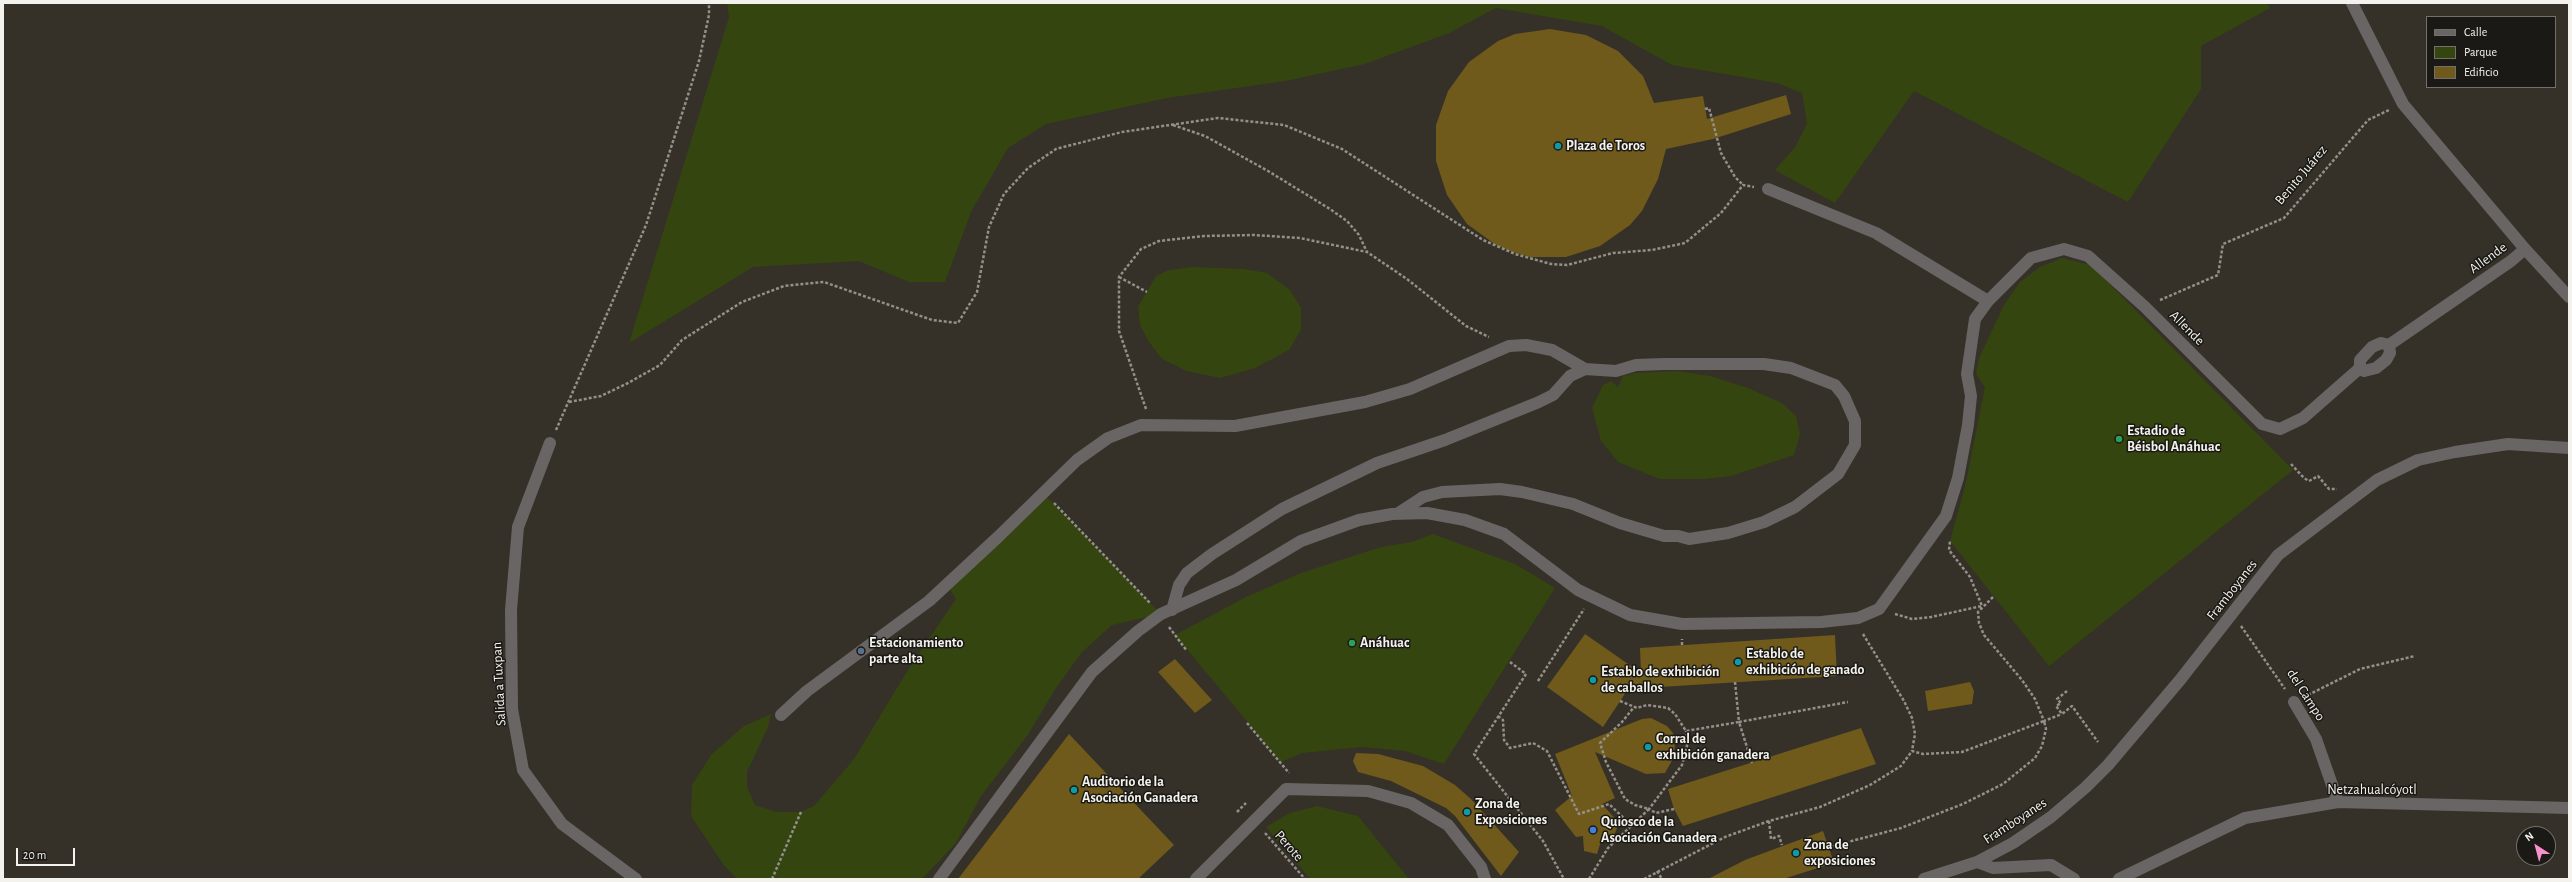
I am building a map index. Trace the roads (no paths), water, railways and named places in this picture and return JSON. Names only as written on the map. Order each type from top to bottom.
[{"type":"street","points":[[2352,3],[2403,104],[2525,249],[2569,296]]},
{"type":"street","points":[[1768,189],[1876,233],[1988,301]]},
{"type":"street","name":"Allende","points":[[1398,514],[1427,513],[1448,516],[1504,534],[1591,598],[1630,615],[1669,624],[1820,622],[1858,618],[1879,609],[1946,516],[1958,478],[1968,425],[1971,396],[1967,374],[1975,319],[1988,301],[2031,258],[2064,249],[2088,256],[2145,307],[2262,424],[2280,429],[2303,418],[2360,368],[2360,360],[2372,348],[2381,343],[2389,345],[2511,261],[2525,249]]},
{"type":"street","points":[[782,715],[807,691],[929,601],[1076,460],[1108,438],[1141,425],[1235,426],[1365,402],[1410,389],[1509,346],[1526,345],[1552,350],[1585,369],[1616,371],[1636,365],[1664,364],[1764,364],[1791,368],[1835,385],[1844,396],[1855,421],[1855,445],[1838,474],[1803,502],[1764,522],[1728,533],[1689,539],[1678,536],[1664,536],[1620,523],[1573,504],[1529,493],[1500,489],[1479,489],[1436,494],[1423,497],[1398,514],[1359,520],[1301,541],[1236,580],[1166,612],[1138,631],[1092,672],[939,879]]},
{"type":"street","points":[[2360,368],[2364,371],[2376,368],[2388,357],[2389,345]]},
{"type":"street","points":[[1166,612],[1179,585],[1187,573],[1212,554],[1282,509],[1377,462],[1445,440],[1539,402],[1553,395],[1570,376],[1585,369]]},
{"type":"street","name":"Salida a Tuxpan","points":[[550,443],[518,527],[511,610],[512,709],[522,770],[562,824],[636,879]]},
{"type":"street","name":"Framboyanes","points":[[1977,862],[2013,843],[2050,817],[2086,787],[2108,765],[2180,680],[2278,555],[2377,480],[2418,460],[2455,452],[2508,444],[2569,448]]},
{"type":"street","name":"del Campo","points":[[2294,702],[2316,739],[2338,802]]},
{"type":"street","points":[[1196,879],[1286,789],[1368,791],[1411,803],[1448,825],[1481,867],[1485,879]]},
{"type":"street","name":"Netzahualcóyotl","points":[[2119,879],[2245,818],[2338,802],[2569,808]]},
{"type":"street","points":[[1924,879],[1977,862],[1993,868],[2051,865],[2074,879]]},
{"type":"place","name":"Plaza de Toros","points":[[1558,146]]},
{"type":"place","name":"Estadio de Béisbol Anáhuac","points":[[2119,439]]},
{"type":"place","name":"Anáhuac","points":[[1352,643]]},
{"type":"place","name":"Estacionamiento parte alta","points":[[861,651]]},
{"type":"place","name":"Establo de exhibición de ganado","points":[[1738,662]]},
{"type":"place","name":"Establo de exhibición de caballos","points":[[1593,680]]},
{"type":"place","name":"Corral de exhibición ganadera","points":[[1648,747]]},
{"type":"place","name":"Auditorio de la Asociación Ganadera","points":[[1074,790]]},
{"type":"place","name":"Zona de Exposiciones","points":[[1467,812]]},
{"type":"place","name":"Quiosco de la Asociación Ganadera","points":[[1593,830]]},
{"type":"place","name":"Zona de exposiciones","points":[[1796,853]]}]
